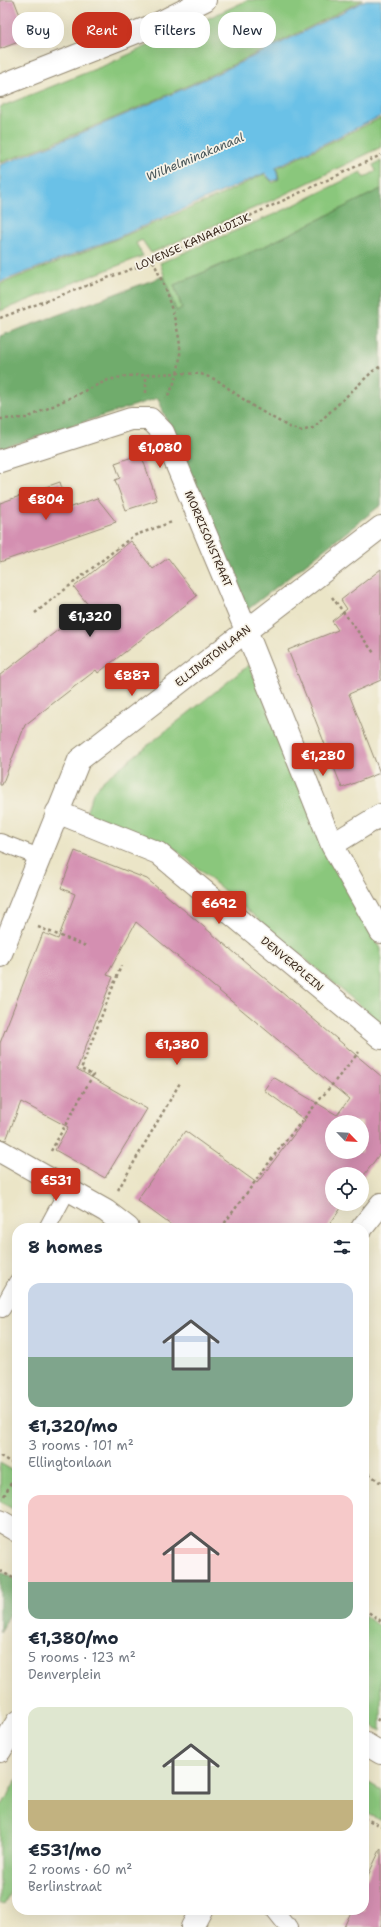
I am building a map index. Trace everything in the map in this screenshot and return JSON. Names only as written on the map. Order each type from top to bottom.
[{"type":"street","points":[[0,86],[157,24],[205,0]]},
{"type":"street","points":[[0,461],[131,419],[150,419]]},
{"type":"street","name":"MORRISONSTRAAT","points":[[150,419],[163,432],[246,630]]},
{"type":"street","name":"ELLINGTONLAAN","points":[[0,956],[79,760],[381,527]]},
{"type":"street","points":[[246,630],[332,845],[381,932]]},
{"type":"street","name":"DENVERPLEIN","points":[[57,812],[158,853],[378,1035]]},
{"type":"street","points":[[332,845],[381,815]]},
{"type":"street","points":[[0,1151],[106,1211],[122,1223]]},
{"type":"street","points":[[366,1223],[381,1204]]},
{"type":"street","points":[[0,1521],[12,1528]]},
{"type":"street","points":[[0,1751],[12,1731]]},
{"type":"street","points":[[369,1746],[381,1753]]},
{"type":"street","points":[[192,1927],[198,1915]]},
{"type":"lane","points":[[0,842],[39,857]]},
{"type":"lane","points":[[50,1223],[68,1189]]},
{"type":"lane","points":[[2,1309],[12,1291]]},
{"type":"lane","points":[[278,1915],[286,1925],[290,1927]]},
{"type":"path","name":"LOVENSE KANAALDIJK","points":[[0,318],[153,261],[381,155]]},
{"type":"path","points":[[150,419],[169,394],[177,373],[180,346],[160,276],[153,261]]},
{"type":"path","points":[[0,419],[27,418],[108,380],[127,376],[177,373],[201,374],[217,380],[254,407],[289,427],[301,431],[313,428],[357,388],[373,371],[381,366]]},
{"type":"path","points":[[35,613],[134,536],[197,513]]},
{"type":"path","points":[[316,576],[374,653]]},
{"type":"path","points":[[15,917],[86,946]]},
{"type":"path","points":[[38,1172],[93,1075],[81,1069],[121,966]]},
{"type":"path","points":[[225,1223],[279,1149],[378,1035]]},
{"type":"path","points":[[106,1211],[181,1081]]},
{"type":"path","points":[[0,1456],[12,1463]]},
{"type":"path","points":[[369,1474],[381,1483]]},
{"type":"path","points":[[0,1502],[12,1481]]},
{"type":"path","points":[[0,1571],[12,1577]]},
{"type":"path","points":[[369,1613],[381,1621]]},
{"type":"path","points":[[369,1820],[381,1826]]},
{"type":"green space","points":[[248,0],[363,0],[276,44],[276,12],[222,12]]},
{"type":"green space","points":[[218,14],[218,48],[268,48],[93,127],[0,163],[0,107],[108,64],[143,48],[210,48],[210,17]]},
{"type":"green space","points":[[381,118],[381,147],[277,198],[151,253],[142,240],[136,243],[143,256],[0,311],[0,284],[117,239],[221,195],[264,174],[273,183],[279,179],[277,168]]},
{"type":"green space","points":[[381,161],[381,189],[261,248],[174,285],[182,309],[176,311],[160,263],[284,210],[361,172],[364,178],[376,171],[373,165]]},
{"type":"green space","points":[[381,189],[381,505],[242,614],[158,398],[0,449],[0,336],[164,276],[176,311],[182,308],[174,285],[261,248]]},
{"type":"green space","points":[[249,665],[328,852],[381,949],[381,1023],[169,844],[86,813],[93,793],[104,780]]},
{"type":"green space","points":[[0,1463],[12,1470],[12,1508],[0,1502]]},
{"type":"green space","points":[[0,1571],[12,1577],[12,1611],[0,1632]]},
{"type":"green space","points":[[369,1619],[381,1628],[381,1731],[369,1723]]},
{"type":"green space","points":[[369,1783],[381,1790],[381,1821],[369,1815]]},
{"type":"green space","points":[[12,1788],[12,1889],[4,1904],[0,1902],[0,1809]]},
{"type":"water","name":"Wilhelminakanaal","points":[[366,0],[381,0],[381,116],[276,167],[278,179],[272,181],[265,173],[116,238],[0,282],[0,165],[93,128],[185,88],[270,48],[276,48],[276,45]]},
{"type":"building","points":[[0,0],[14,0],[19,12],[12,12],[12,44],[0,49]]},
{"type":"building","points":[[141,454],[157,500],[126,510],[115,480],[120,478],[115,463]]},
{"type":"building","points":[[60,482],[68,508],[97,498],[116,522],[0,562],[0,503]]},
{"type":"building","points":[[131,541],[153,569],[168,558],[197,596],[98,673],[96,670],[25,725],[2,785],[0,785],[0,675],[89,606],[74,587]]},
{"type":"building","points":[[381,569],[381,680],[349,694],[380,773],[342,788],[288,650],[338,630],[332,621],[347,609],[341,600]]},
{"type":"building","points":[[75,851],[147,879],[381,1076],[381,1152],[369,1168],[369,1167],[325,1167],[325,1211],[339,1211],[331,1223],[168,1223],[137,1200],[185,1131],[257,1183],[305,1120],[264,1090],[273,1077],[337,1115],[349,1099],[136,922],[107,975],[113,977],[77,1069],[147,1109],[105,1178],[55,1150],[68,1127],[21,1102],[6,1140],[0,1139],[0,1043],[43,933],[58,939],[75,894],[61,888]]},
{"type":"building","points":[[381,1848],[381,1927],[344,1927],[350,1915],[369,1915],[369,1873]]}]
